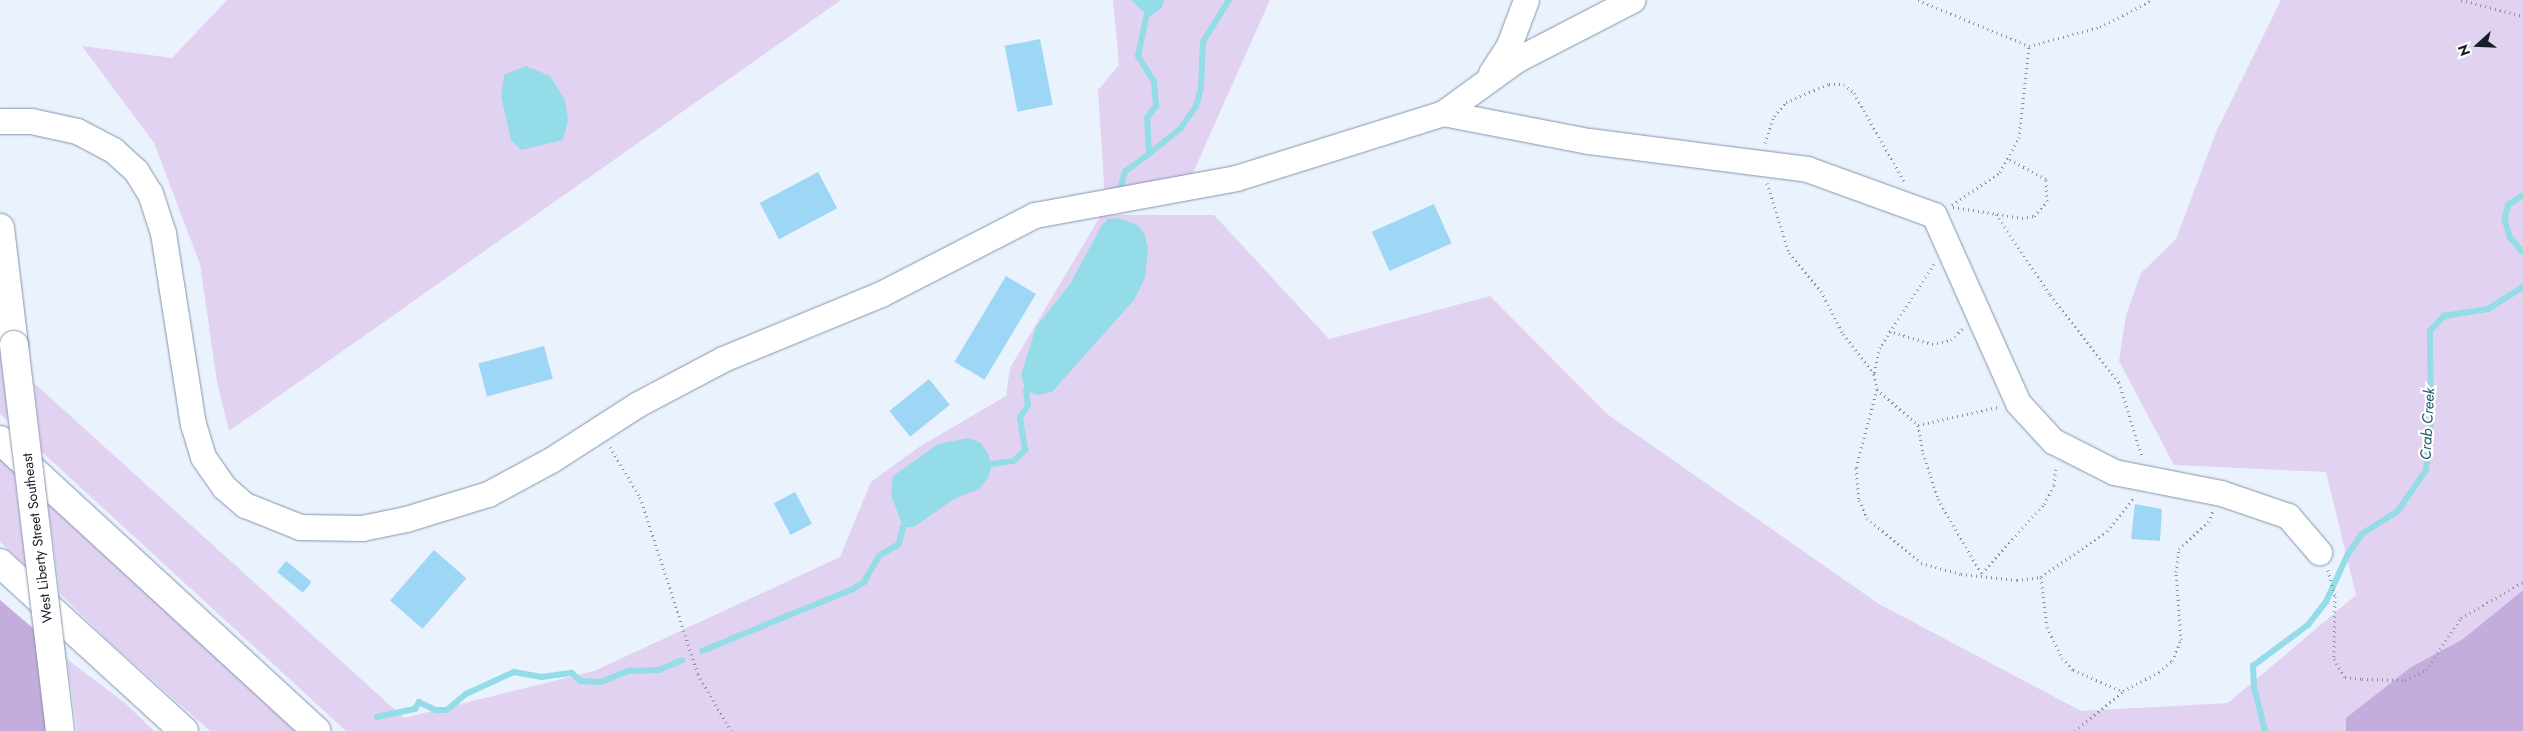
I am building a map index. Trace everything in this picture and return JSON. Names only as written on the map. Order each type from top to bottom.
[{"type":"main road","name":"West Liberty Street Southeast","points":[[0,228],[60,731]]},
{"type":"main road","points":[[0,440],[317,731]]},
{"type":"main road","points":[[0,563],[184,731]]},
{"type":"lane","points":[[1484,84],[1510,45],[1526,0]]},
{"type":"lane","points":[[0,121],[56,125],[94,138],[125,159],[144,182],[163,233],[199,446],[224,487],[264,516],[300,528],[336,530],[406,519],[488,494],[551,460],[597,428],[723,359],[881,294],[1035,215],[1236,178],[1443,113],[1516,60],[1632,0]]},
{"type":"lane","points":[[1443,113],[1589,141],[1807,169],[1934,215],[1948,243],[2016,401],[2053,441],[2114,472],[2218,493],[2288,516],[2319,552]]},
{"type":"path","points":[[1918,0],[2029,46],[2100,27],[2152,0]]},
{"type":"path","points":[[2461,0],[2523,16]]},
{"type":"path","points":[[2008,158],[2046,179],[2047,200],[2034,216],[1996,214],[1950,206],[2000,172],[2019,138],[2029,46]]},
{"type":"path","points":[[1874,374],[1843,334],[1821,291],[1786,246],[1761,163],[1768,131],[1786,102],[1829,84],[1844,84],[1854,93],[1920,209]]},
{"type":"path","points":[[1948,243],[1889,331],[1875,360],[1874,374],[1877,389],[1856,468],[1859,500],[1867,518],[1921,563],[1942,572],[1981,573],[2017,580],[2041,577],[2108,531],[2148,478],[2119,382],[2050,295],[1996,214]]},
{"type":"path","points":[[1889,331],[1942,343],[1951,340],[1976,311]]},
{"type":"path","points":[[1877,389],[1918,425],[1936,493],[1981,573]]},
{"type":"path","points":[[1918,425],[2016,401]]},
{"type":"path","points":[[597,428],[640,497],[698,674],[731,731]]},
{"type":"path","points":[[1981,573],[2051,494],[2056,470],[2053,441]]},
{"type":"path","points":[[2075,731],[2123,692],[2159,672],[2172,661],[2181,640],[2176,572],[2179,549],[2208,522],[2218,493]]},
{"type":"path","points":[[2319,552],[2335,596],[2334,658],[2345,677],[2405,680],[2426,670],[2460,618],[2523,582]]},
{"type":"path","points":[[2041,577],[2047,627],[2062,658],[2073,670],[2123,692]]},
{"type":"shaded area","points":[[227,0],[841,0],[229,431],[217,382],[200,264],[154,143],[82,46],[172,58]]},
{"type":"shaded area","points":[[1113,0],[1270,0],[1187,186],[1105,200],[1098,90],[1119,65]]},
{"type":"shaded area","points":[[2281,0],[2523,0],[2523,590],[2463,639],[2411,667],[2347,718],[2346,731],[346,731],[42,452],[34,383],[404,718],[594,671],[840,557],[871,482],[919,447],[1006,396],[1010,368],[1101,215],[1214,215],[1329,339],[1490,296],[1607,414],[1879,604],[2081,711],[2228,703],[2356,595],[2326,472],[2174,465],[2119,361],[2126,315],[2141,273],[2176,239],[2217,130]]},
{"type":"shaded area","points":[[0,348],[8,421],[0,414]]},
{"type":"shaded area","points":[[0,454],[13,466],[26,566],[0,542]]},
{"type":"shaded area","points":[[48,503],[297,731],[210,731],[114,646],[60,594]]},
{"type":"shaded area","points":[[2523,590],[2523,731],[2346,731],[2346,718],[2411,667],[2463,639]]},
{"type":"shaded area","points":[[0,600],[34,629],[47,731],[0,731]]},
{"type":"shaded area","points":[[67,659],[125,703],[154,731],[77,731]]},
{"type":"water","points":[[1131,0],[1164,0],[1162,8],[1149,17]]},
{"type":"water","points":[[526,66],[550,76],[565,100],[568,120],[563,140],[521,150],[511,140],[501,96],[504,75]]},
{"type":"water","points":[[1118,218],[1136,224],[1144,233],[1148,248],[1145,278],[1134,300],[1052,392],[1037,395],[1026,391],[1021,375],[1036,327],[1070,284],[1102,225],[1108,219]]},
{"type":"water","points":[[968,438],[981,443],[988,454],[992,465],[988,478],[979,489],[954,499],[914,527],[903,527],[891,495],[893,476],[938,444]]},
{"type":"building","points":[[1040,39],[1053,105],[1017,112],[1005,46]]},
{"type":"building","points":[[818,172],[837,208],[779,239],[760,203]]},
{"type":"building","points":[[1434,204],[1451,243],[1389,271],[1372,232]]},
{"type":"building","points":[[1006,276],[1036,294],[984,380],[954,362]]},
{"type":"building","points":[[544,346],[553,379],[487,396],[478,364]]},
{"type":"building","points":[[929,379],[950,405],[910,437],[889,411]]},
{"type":"building","points":[[795,492],[812,524],[791,535],[774,503]]},
{"type":"building","points":[[2135,504],[2162,509],[2160,541],[2131,539]]},
{"type":"building","points":[[434,550],[466,578],[422,629],[390,601]]},
{"type":"building","points":[[286,561],[312,582],[303,593],[277,572]]},
{"type":"waterway","points":[[1149,154],[1180,129],[1196,106],[1201,89],[1203,42],[1229,0]]},
{"type":"waterway","points":[[1121,186],[1125,172],[1149,154],[1147,118],[1156,106],[1154,82],[1138,56],[1146,17]]},
{"type":"waterway","name":"Crab Creek","points":[[2523,196],[2509,205],[2505,219],[2510,237],[2523,252]]},
{"type":"waterway","name":"Crab Creek","points":[[2265,731],[2254,687],[2253,666],[2308,625],[2326,602],[2348,554],[2362,534],[2398,511],[2426,470],[2431,433],[2430,331],[2444,316],[2488,309],[2523,287]]},
{"type":"waterway","points":[[992,464],[1014,461],[1025,450],[1020,418],[1028,405],[1026,391]]},
{"type":"waterway","points":[[702,651],[853,589],[864,582],[879,556],[899,544],[903,527]]},
{"type":"waterway","points":[[377,717],[415,709],[419,702],[436,710],[447,710],[466,694],[514,672],[542,677],[572,673],[581,681],[601,682],[628,671],[659,670],[682,660]]}]
